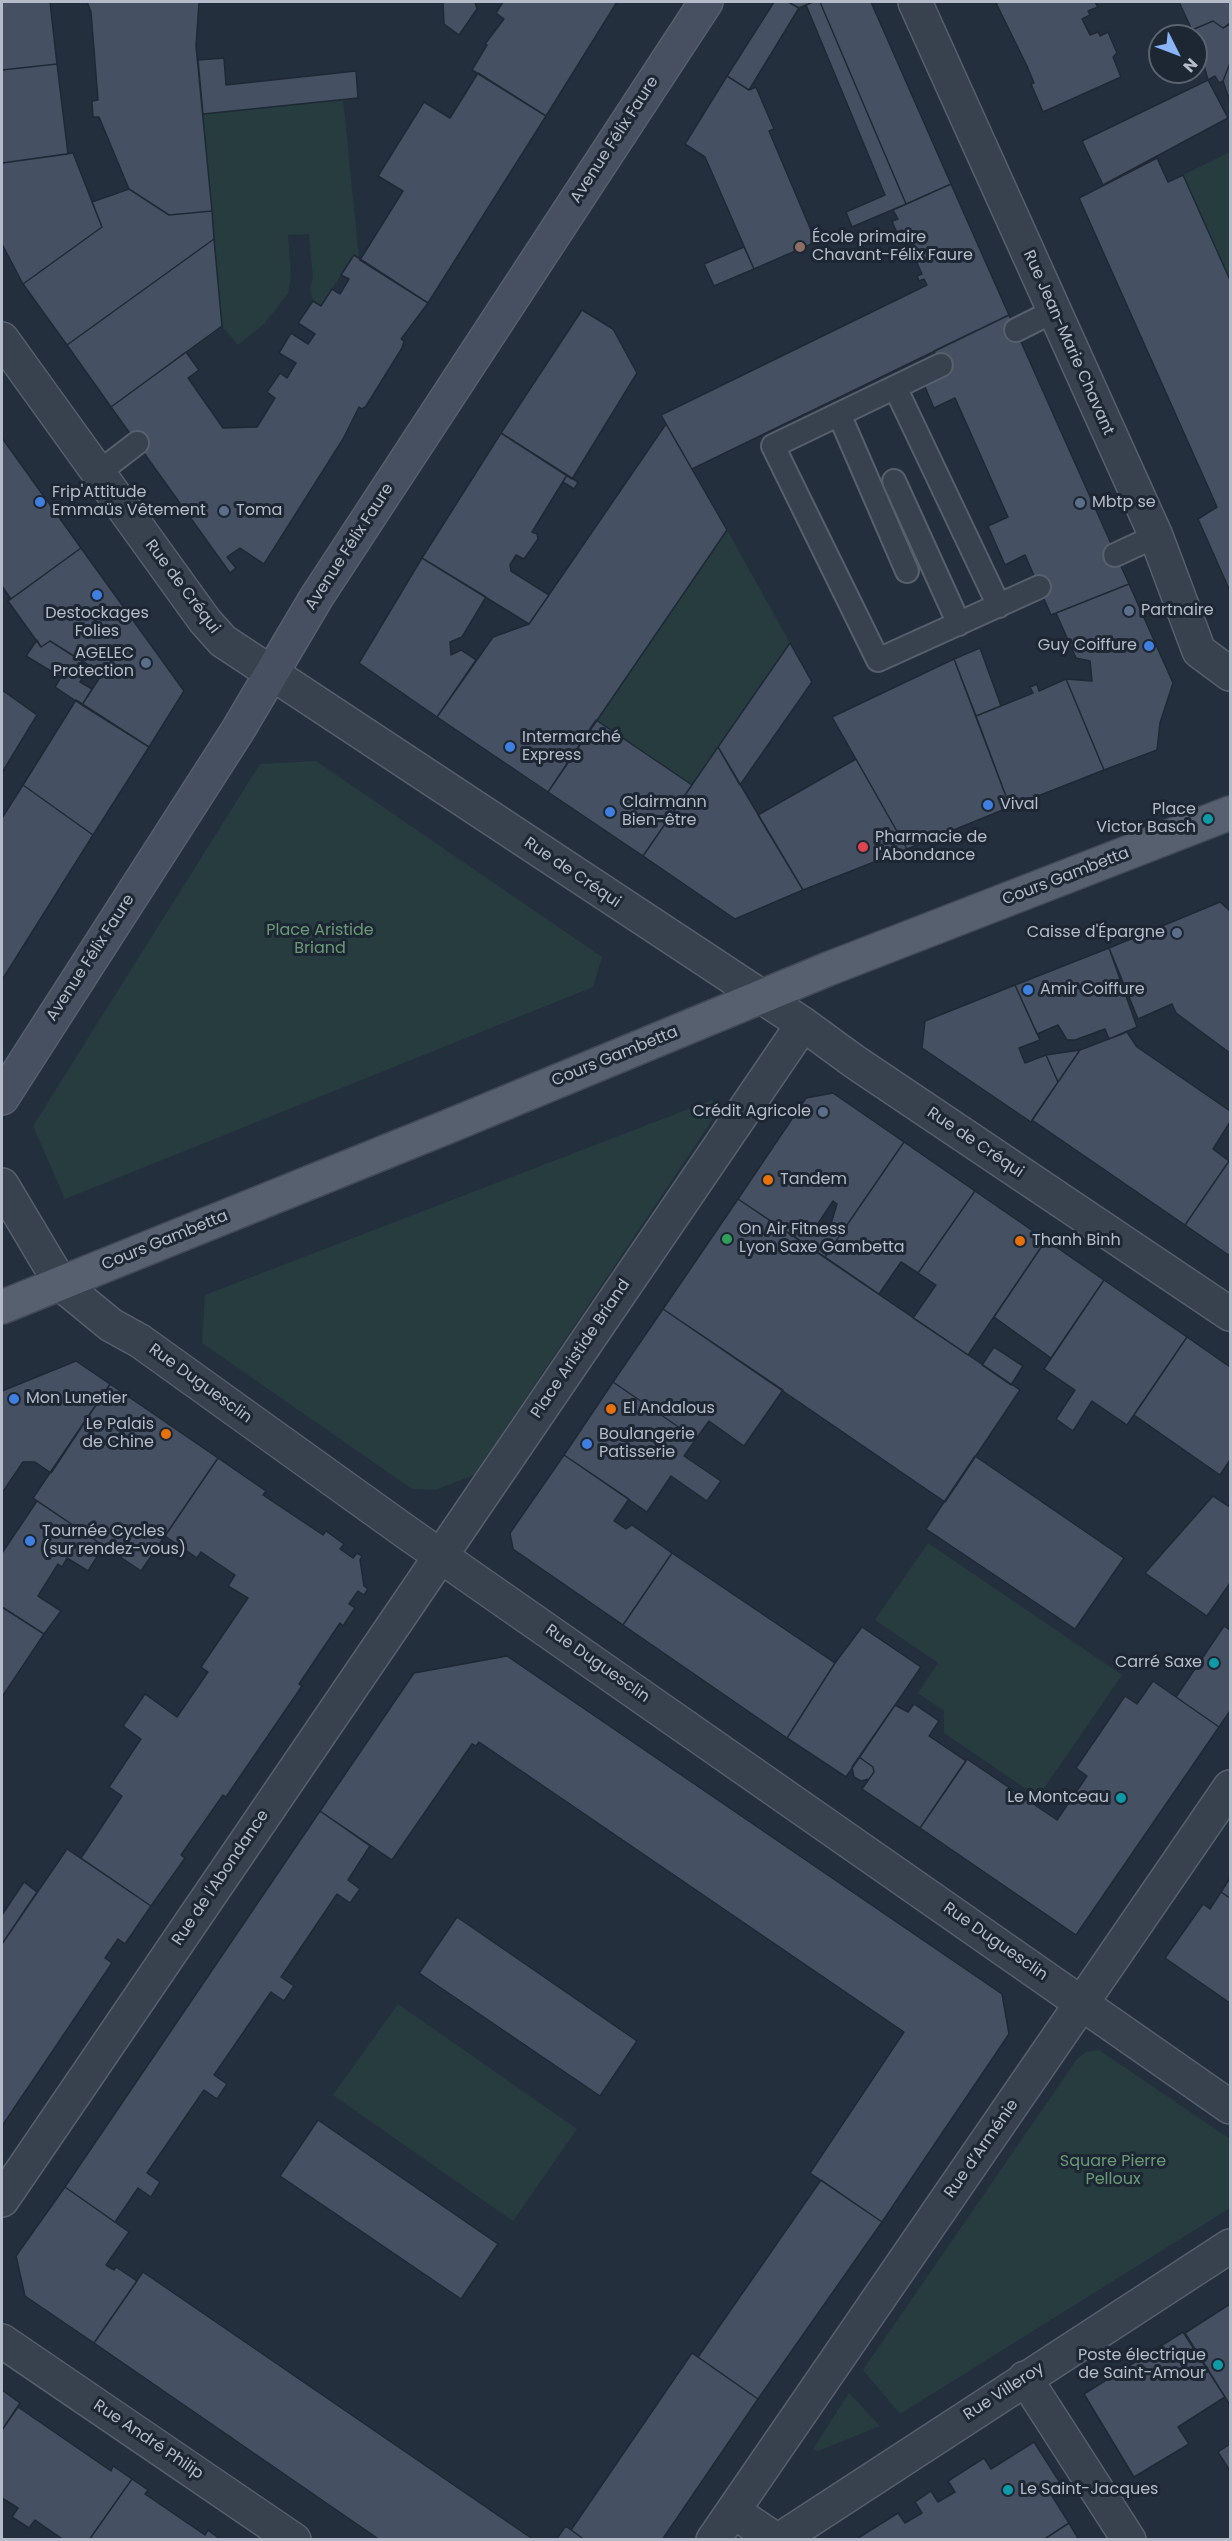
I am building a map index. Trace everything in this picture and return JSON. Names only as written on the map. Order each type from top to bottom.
[{"type":"main road","name":"Cours Gambetta","points":[[2,1307],[762,997],[1230,813]]},
{"type":"street","name":"Avenue Félix Faure","points":[[2,1098],[271,675],[316,598],[706,2]]},
{"type":"street","name":"Rue Jean-Marie Chavant","points":[[915,2],[1156,536],[1199,651],[1230,675]]},
{"type":"street","name":"Rue de Créqui","points":[[2,339],[205,621],[223,641],[271,675],[309,697],[803,1024],[855,1062],[1230,1314]]},
{"type":"street","name":"Place Aristide Briand","points":[[441,1555],[803,1024]]},
{"type":"street","name":"Rue Duguesclin","points":[[2,1185],[61,1284],[111,1325],[140,1341],[441,1555],[1230,2106]]},
{"type":"street","name":"Rue de l'Abondance","points":[[2,2200],[441,1555]]},
{"type":"street","name":"Rue d’Arménie","points":[[713,2540],[1230,1787]]},
{"type":"street","name":"Rue Villeroy","points":[[777,2540],[1230,2246]]},
{"type":"street","name":"Rue André Philip","points":[[2,2341],[294,2540]]},
{"type":"street","points":[[1025,2378],[1129,2540]]},
{"type":"street","points":[[733,2511],[777,2540]]},
{"type":"lane","points":[[1016,330],[1054,311]]},
{"type":"lane","points":[[941,364],[773,446],[878,660],[1039,587]]},
{"type":"lane","points":[[895,387],[999,606]]},
{"type":"lane","points":[[838,414],[907,571]]},
{"type":"lane","points":[[98,473],[136,443]]},
{"type":"lane","points":[[894,481],[959,624]]},
{"type":"lane","points":[[1116,555],[1156,536]]},
{"type":"green space","points":[[343,99],[359,259],[353,256],[321,306],[313,301],[310,289],[313,278],[309,234],[288,235],[291,276],[288,293],[265,323],[238,345],[222,326],[203,114]]},
{"type":"green space","points":[[1230,152],[1230,280],[1183,175]]},
{"type":"green space","points":[[727,530],[790,643],[692,785],[596,720]]},
{"type":"green space","name":"Place Aristide Briand","points":[[316,761],[602,957],[593,987],[65,1199],[33,1126],[260,764]]},
{"type":"green space","points":[[712,1100],[719,1110],[474,1475],[435,1490],[412,1489],[202,1343],[205,1295]]},
{"type":"green space","points":[[928,1543],[1122,1675],[1038,1797],[944,1733],[944,1711],[918,1693],[938,1663],[875,1620]]},
{"type":"green space","points":[[398,2004],[577,2129],[513,2221],[333,2095]]},
{"type":"green space","name":"Square Pierre Pelloux","points":[[1099,2050],[1230,2139],[1230,2208],[900,2414],[863,2370],[1077,2059],[1086,2052]]},
{"type":"green space","points":[[849,2393],[880,2426],[818,2451],[813,2449]]},
{"type":"building","points":[[2,2],[50,2],[57,64],[2,70]]},
{"type":"building","points":[[87,2],[199,2],[196,46],[212,211],[169,215],[129,189],[99,117],[93,117],[92,101],[98,100],[91,12]]},
{"type":"building","points":[[443,2],[475,2],[477,9],[459,35],[444,24]]},
{"type":"building","points":[[503,2],[617,2],[546,116],[472,70],[487,45],[485,44],[504,19],[496,13]]},
{"type":"building","points":[[774,2],[788,2],[799,8],[749,90],[727,76]]},
{"type":"building","points":[[788,2],[813,2],[799,8]]},
{"type":"building","points":[[820,2],[906,204],[852,227],[846,212],[885,195],[806,5]]},
{"type":"building","points":[[820,2],[871,2],[951,184],[906,204]]},
{"type":"building","points":[[1095,2],[1098,7],[1088,11],[1090,15],[1082,19],[1090,35],[1098,32],[1100,36],[1108,32],[1117,53],[1113,57],[1121,77],[1043,112],[1031,84],[1034,83],[1027,66],[996,3]]},
{"type":"building","points":[[1179,2],[1230,2],[1230,24],[1223,28],[1213,21],[1206,24],[1189,24]]},
{"type":"building","points":[[1213,21],[1223,28],[1230,23],[1230,63],[1223,81],[1219,83],[1215,76],[1208,80],[1208,24],[1206,24]]},
{"type":"building","points":[[224,58],[226,85],[356,71],[358,98],[203,114],[198,60]]},
{"type":"building","points":[[1230,63],[1230,94],[1228,96],[1223,81]]},
{"type":"building","points":[[57,64],[68,154],[2,163],[2,70]]},
{"type":"building","points":[[478,73],[546,116],[428,303],[360,260],[403,191],[378,176],[424,102],[450,118]]},
{"type":"building","points":[[727,76],[749,90],[756,87],[774,129],[769,131],[816,242],[754,269],[705,157],[685,144]]},
{"type":"building","points":[[1208,80],[1228,118],[1103,185],[1082,141],[1200,84],[1208,84]]},
{"type":"building","points":[[73,153],[102,227],[23,284],[2,244],[2,163]]},
{"type":"building","points":[[1157,158],[1168,182],[1183,175],[1230,280],[1230,591],[1198,519],[1217,507],[1079,198]]},
{"type":"building","points":[[951,184],[1009,315],[692,469],[661,415],[927,285],[924,279],[919,281],[917,276],[922,274],[902,230],[897,233],[892,221],[898,219],[893,210]]},
{"type":"building","points":[[129,189],[169,215],[212,211],[214,239],[67,345],[23,284],[102,227],[92,202]]},
{"type":"building","points":[[214,239],[222,326],[111,407],[67,345]]},
{"type":"building","points":[[744,247],[754,269],[714,286],[704,264]]},
{"type":"building","points":[[354,255],[428,303],[401,339],[404,341],[402,348],[366,406],[362,409],[359,407],[343,439],[264,564],[240,548],[227,557],[236,568],[230,573],[111,407],[186,352],[199,370],[188,378],[223,428],[257,427],[275,398],[267,392],[280,373],[287,378],[296,363],[279,353],[291,333],[308,344],[315,334],[298,323],[313,301],[321,306],[332,289],[340,294],[349,279],[341,275]]},
{"type":"building","points":[[582,310],[613,329],[637,373],[572,479],[501,433]]},
{"type":"building","points":[[1009,315],[1129,584],[1051,615],[1025,555],[1005,565],[988,526],[1008,517],[955,398],[934,408],[922,380],[943,370],[934,351]]},
{"type":"building","points":[[666,424],[727,530],[548,792],[437,717],[493,637],[529,624]]},
{"type":"building","points":[[501,433],[567,475],[532,532],[537,534],[538,539],[524,559],[516,555],[510,565],[511,571],[549,595],[529,624],[422,558]]},
{"type":"building","points":[[2,438],[81,548],[11,599],[2,586]]},
{"type":"building","points":[[567,475],[578,482],[574,489],[563,482]]},
{"type":"building","points":[[81,548],[184,691],[149,747],[82,705],[102,674],[50,641],[41,647],[8,601]]},
{"type":"building","points":[[422,558],[486,597],[462,637],[450,642],[451,655],[461,650],[476,660],[437,717],[359,663]]},
{"type":"building","points":[[1129,584],[1173,683],[1160,723],[1157,750],[1104,770],[1066,679],[1092,681],[1090,661],[1076,658],[1056,613]]},
{"type":"building","points":[[37,640],[41,647],[50,641],[90,666],[80,682],[92,689],[82,705],[55,687],[61,677],[26,656]]},
{"type":"building","points":[[790,643],[812,682],[740,785],[718,747]]},
{"type":"building","points":[[980,648],[1001,706],[976,716],[954,659]]},
{"type":"building","points":[[954,659],[1010,807],[907,849],[832,717]]},
{"type":"building","points":[[1066,679],[1104,770],[1010,807],[976,716],[1033,693],[1030,687],[1037,684],[1039,691]]},
{"type":"building","points":[[2,690],[37,715],[3,771],[2,771]]},
{"type":"building","points":[[76,700],[149,747],[93,835],[23,785]]},
{"type":"building","points":[[596,720],[692,785],[643,856],[548,792]]},
{"type":"building","points":[[718,747],[803,890],[735,919],[643,856]]},
{"type":"building","points":[[856,759],[907,849],[803,890],[758,815]]},
{"type":"building","points":[[23,785],[93,835],[2,980],[2,818]]},
{"type":"building","points":[[1220,902],[1230,911],[1230,1053],[1176,1013],[1172,1004],[1138,1019],[1109,948]]},
{"type":"building","points":[[1109,948],[1137,1027],[1109,1039],[1105,1029],[1075,1040],[1067,1040],[1058,1025],[1037,1034],[1015,985]]},
{"type":"building","points":[[1015,985],[1040,1040],[1019,1048],[1025,1063],[1046,1055],[1058,1082],[1031,1122],[922,1048],[925,1021]]},
{"type":"building","points":[[1127,1032],[1137,1047],[1230,1111],[1230,1122],[1213,1149],[1229,1161],[1185,1225],[1032,1120],[1080,1050]]},
{"type":"building","points":[[1080,1050],[1058,1082],[1046,1055]]},
{"type":"building","points":[[833,1093],[904,1142],[825,1257],[738,1199],[806,1098]],"holes":[[[833,1201],[837,1204],[830,1227],[822,1236],[813,1231]]]},
{"type":"building","points":[[904,1142],[975,1191],[918,1273],[901,1262],[879,1294],[825,1257]]},
{"type":"building","points":[[1230,1162],[1230,1256],[1185,1225]]},
{"type":"building","points":[[975,1191],[1046,1240],[968,1355],[913,1318],[936,1285],[918,1273]]},
{"type":"building","points":[[738,1199],[1020,1390],[945,1502],[663,1309]]},
{"type":"building","points":[[1046,1240],[1104,1280],[1051,1358],[994,1317]]},
{"type":"building","points":[[1104,1280],[1187,1337],[1127,1425],[1092,1401],[1073,1431],[1056,1419],[1075,1390],[1044,1369]]},
{"type":"building","points":[[663,1309],[783,1390],[744,1446],[709,1421],[696,1439],[613,1382]]},
{"type":"building","points":[[1187,1337],[1230,1367],[1230,1460],[1220,1475],[1134,1415]]},
{"type":"building","points":[[994,1347],[1023,1366],[1011,1385],[982,1365]]},
{"type":"building","points":[[76,1361],[110,1384],[51,1473],[35,1462],[23,1462],[2,1493],[2,1391]]},
{"type":"building","points":[[613,1382],[696,1439],[684,1456],[721,1481],[707,1501],[671,1476],[647,1512],[564,1455]]},
{"type":"building","points":[[110,1384],[218,1458],[141,1571],[33,1498]]},
{"type":"building","points":[[564,1455],[629,1499],[614,1521],[626,1529],[632,1525],[672,1553],[623,1625],[513,1549],[510,1533]]},
{"type":"building","points":[[975,1456],[1124,1558],[1075,1629],[926,1529]]},
{"type":"building","points":[[218,1458],[266,1491],[263,1495],[323,1535],[326,1531],[344,1544],[340,1549],[353,1558],[357,1553],[362,1556],[360,1560],[364,1586],[368,1589],[364,1595],[358,1591],[349,1604],[355,1608],[343,1626],[340,1623],[299,1684],[302,1686],[226,1797],[223,1795],[181,1855],[185,1858],[151,1906],[81,1858],[122,1796],[109,1787],[141,1739],[123,1726],[145,1694],[177,1717],[208,1672],[201,1667],[248,1598],[228,1586],[235,1575],[201,1552],[197,1558],[165,1536]]},
{"type":"building","points":[[1213,1496],[1230,1507],[1230,1583],[1207,1616],[1145,1573]]},
{"type":"building","points":[[37,1501],[104,1546],[88,1571],[67,1558],[62,1567],[58,1564],[38,1596],[61,1611],[44,1634],[2,1607],[2,1553]]},
{"type":"building","points":[[672,1553],[835,1663],[787,1738],[623,1625]]},
{"type":"building","points":[[2,1607],[44,1634],[2,1697]]},
{"type":"building","name":"Carré Saxe","points":[[1224,1626],[1230,1630],[1230,1711],[1219,1727],[1176,1697]]},
{"type":"building","points":[[862,1627],[921,1667],[846,1777],[787,1738],[835,1663]]},
{"type":"building","points":[[507,1656],[1002,1994],[1009,2034],[882,2222],[810,2173],[904,2032],[479,1742],[476,1746],[472,1744],[392,1860],[320,1811],[414,1673]]},
{"type":"building","name":"Le Montceau","points":[[1153,1681],[1219,1727],[1076,1935],[920,1828],[967,1759],[1057,1820],[1087,1776],[1076,1768],[1125,1696],[1137,1704]]},
{"type":"building","points":[[914,1704],[939,1721],[929,1736],[966,1761],[920,1828],[862,1789],[874,1772],[873,1767],[859,1757],[895,1705],[908,1712]]},
{"type":"building","points":[[859,1757],[873,1767],[874,1772],[869,1779],[861,1781],[854,1777],[852,1767]]},
{"type":"building","points":[[320,1811],[370,1846],[348,1880],[360,1889],[350,1903],[337,1894],[281,1977],[294,1986],[284,2001],[271,1992],[214,2075],[227,2084],[217,2099],[204,2090],[147,2173],[160,2182],[151,2197],[138,2188],[115,2222],[65,2187]]},
{"type":"building","points":[[67,1849],[151,1906],[125,1944],[118,1939],[105,1958],[112,1963],[2,2126],[2,1944]]},
{"type":"building","points":[[1230,1878],[1230,1898],[1221,1892]]},
{"type":"building","points":[[24,1882],[37,1892],[2,1944],[2,1915]]},
{"type":"building","points":[[1221,1892],[1230,1898],[1230,2003],[1165,1958],[1203,1904],[1210,1909]]},
{"type":"building","points":[[457,1917],[637,2041],[600,2096],[419,1973]]},
{"type":"building","points":[[318,2120],[498,2244],[461,2299],[280,2176]]},
{"type":"building","points":[[821,2180],[882,2222],[758,2399],[698,2357]]},
{"type":"building","points":[[65,2187],[129,2232],[106,2265],[114,2270],[116,2267],[137,2281],[94,2343],[25,2296],[16,2256]]},
{"type":"building","points":[[143,2272],[534,2540],[380,2540],[94,2343]]},
{"type":"building","name":"Poste électrique de Saint-Amour","points":[[1230,2304],[1230,2405],[1185,2333]]},
{"type":"building","points":[[1183,2332],[1225,2397],[1178,2427],[1189,2444],[1134,2477],[1084,2394]]},
{"type":"building","points":[[692,2353],[758,2399],[662,2540],[585,2540],[571,2530]]},
{"type":"building","points":[[2,2390],[20,2403],[2,2430]]},
{"type":"building","points":[[18,2407],[111,2471],[113,2466],[132,2479],[89,2540],[64,2540],[35,2520],[29,2528],[12,2517],[18,2508],[2,2498],[2,2430]]},
{"type":"building","name":"Le Saint-Jacques","points":[[1034,2442],[1064,2489],[1052,2496],[1069,2523],[1043,2540],[855,2540],[898,2513],[905,2523],[922,2513],[915,2502],[931,2491],[938,2502],[955,2492],[948,2481],[984,2458],[991,2469]]},
{"type":"building","points":[[1230,2444],[1230,2471],[1218,2452]]},
{"type":"building","points":[[132,2479],[148,2490],[145,2494],[205,2535],[208,2530],[221,2540],[89,2540]]},
{"type":"building","points":[[1069,2523],[1079,2540],[1043,2540]]},
{"type":"building","points":[[567,2527],[585,2540],[556,2540]]},
{"type":"place","name":"École primaire Chavant-Félix Faure","points":[[800,247]]},
{"type":"place","name":"Frip'Attitude Emmaüs Vêtement","points":[[40,502]]},
{"type":"place","name":"Mbtp se","points":[[1080,503]]},
{"type":"place","name":"Toma","points":[[224,511]]},
{"type":"place","name":"Destockages Folies","points":[[97,595]]},
{"type":"place","name":"Partnaire","points":[[1129,611]]},
{"type":"place","name":"Guy Coiffure","points":[[1149,646]]},
{"type":"place","name":"AGELEC Protection","points":[[146,663]]},
{"type":"place","name":"Intermarché Express","points":[[510,747]]},
{"type":"place","name":"Vival","points":[[988,805]]},
{"type":"place","name":"Clairmann Bien-être","points":[[610,812]]},
{"type":"place","name":"Place Victor Basch","points":[[1208,819]]},
{"type":"place","name":"Pharmacie de l'Abondance","points":[[863,847]]},
{"type":"place","name":"Caisse d'Épargne","points":[[1177,933]]},
{"type":"place","name":"Amir Coiffure","points":[[1028,990]]},
{"type":"place","name":"Crédit Agricole","points":[[823,1112]]},
{"type":"place","name":"Tandem","points":[[768,1180]]},
{"type":"place","name":"On Air Fitness Lyon Saxe Gambetta","points":[[727,1239]]},
{"type":"place","name":"Thanh Binh","points":[[1020,1241]]},
{"type":"place","name":"Mon Lunetier","points":[[14,1399]]},
{"type":"place","name":"El Andalous","points":[[611,1409]]},
{"type":"place","name":"Le Palais de Chine","points":[[166,1434]]},
{"type":"place","name":"Boulangerie Patisserie","points":[[587,1444]]},
{"type":"place","name":"Tournée Cycles (sur rendez-vous)","points":[[30,1541]]},
{"type":"place","name":"Carré Saxe","points":[[1214,1663]]},
{"type":"place","name":"Le Montceau","points":[[1121,1798]]},
{"type":"place","name":"Poste électrique de Saint-Amour","points":[[1218,2365]]},
{"type":"place","name":"Le Saint-Jacques","points":[[1008,2490]]}]
